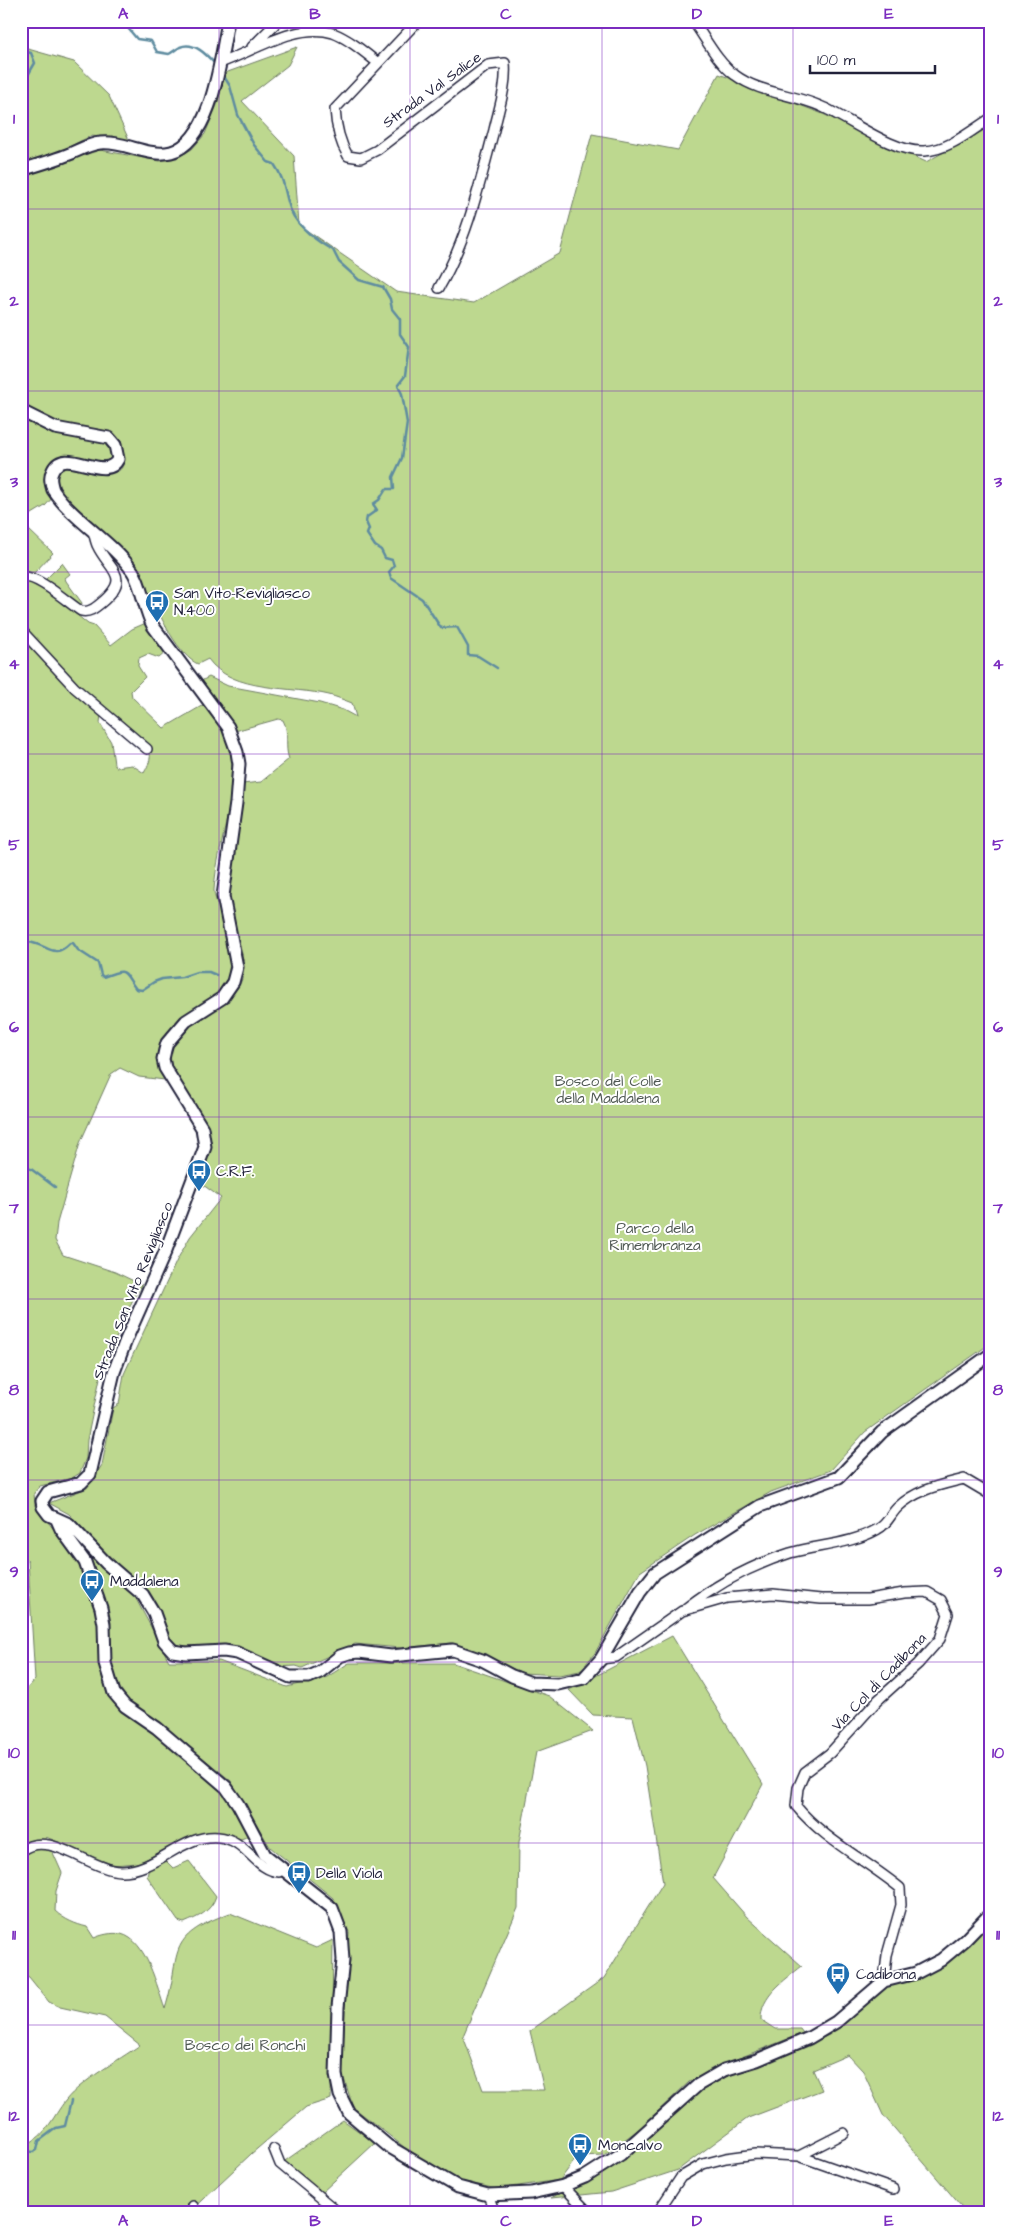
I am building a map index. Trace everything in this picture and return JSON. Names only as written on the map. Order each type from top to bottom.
[{"type":"street","points":[[21,170],[101,142],[158,152],[172,152],[184,145],[197,132],[206,114],[219,69],[228,21]]},
{"type":"street","points":[[251,49],[278,21]]},
{"type":"street","name":"Strada Val Salice","points":[[418,21],[335,109],[336,128],[342,146],[348,156],[361,158],[377,150],[488,64],[505,63],[504,88],[482,175],[454,262],[439,288]]},
{"type":"street","points":[[693,21],[728,70],[737,77],[752,84],[821,106],[906,149],[924,151],[949,145],[991,118]]},
{"type":"street","points":[[219,69],[251,49],[283,36],[317,31],[333,33],[378,62]]},
{"type":"street","name":"Strada San Vito Revigliasco","points":[[21,411],[55,428],[109,438],[115,445],[118,459],[113,465],[104,468],[62,462],[51,473],[51,484],[56,494],[122,557],[133,572],[145,609],[153,626],[228,727],[234,740],[239,764],[238,787],[223,896],[237,967],[233,982],[222,998],[186,1021],[167,1043],[163,1059],[165,1068],[202,1128],[205,1147],[166,1250],[126,1340],[114,1372],[90,1474],[82,1483],[48,1492],[42,1501],[45,1512],[57,1520],[61,1529],[85,1562],[101,1608],[104,1624],[105,1663],[114,1693],[125,1706],[157,1728],[226,1787],[238,1804],[261,1850],[272,1862],[332,1908],[342,1932],[343,1960],[338,2007],[336,2075],[340,2095],[349,2113],[388,2146],[458,2187],[488,2194],[531,2193],[562,2186],[585,2176],[621,2154],[698,2085],[724,2070],[757,2060],[809,2038],[836,2022],[884,1981]]},
{"type":"street","name":"Strada San Vito Revigliasco","points":[[21,577],[31,578],[40,582],[81,611],[86,612],[96,607],[116,589],[117,578],[97,544],[93,530]]},
{"type":"street","points":[[22,632],[76,688],[146,749]]},
{"type":"street","points":[[57,1520],[68,1524],[106,1563],[137,1589],[154,1613],[164,1641],[173,1651],[179,1653],[209,1650],[237,1653],[290,1677],[299,1679],[320,1672],[340,1656],[349,1653],[391,1656],[453,1650],[482,1660],[512,1676],[542,1685],[558,1684],[584,1678],[601,1659],[640,1592],[655,1573],[760,1506],[839,1477],[882,1432],[991,1354]]},
{"type":"street","name":"Via Col di Cadibona","points":[[601,1659],[616,1657],[713,1588],[750,1569],[789,1554],[853,1540],[880,1529],[899,1506],[925,1489],[964,1479],[991,1495]]},
{"type":"street","name":"Via Col di Cadibona","points":[[682,1611],[727,1598],[773,1594],[821,1599],[868,1600],[904,1593],[927,1592],[941,1600],[948,1614],[940,1639],[918,1664],[878,1700],[830,1753],[805,1772],[798,1788],[796,1806],[810,1824],[900,1888],[901,1905],[887,1955],[884,1981]]},
{"type":"street","points":[[21,1851],[31,1845],[44,1843],[102,1867],[112,1870],[129,1870],[148,1864],[197,1839],[217,1837],[227,1838],[242,1846],[267,1869],[279,1872],[283,1870]]},
{"type":"street","points":[[884,1981],[916,1973],[941,1960],[965,1940],[991,1913]]},
{"type":"street","points":[[798,2156],[844,2133]]},
{"type":"street","points":[[274,2150],[280,2164],[338,2213]]},
{"type":"street","points":[[657,2213],[681,2177],[703,2164],[726,2158],[756,2154],[798,2156],[893,2189]]},
{"type":"street","points":[[562,2186],[589,2213]]},
{"type":"street","points":[[488,2194],[495,2213]]},
{"type":"green space","points":[[21,47],[74,62],[109,96],[129,140],[91,136],[56,153],[21,164]]},
{"type":"green space","name":"Bosco del Colle della Maddalena","points":[[297,47],[288,65],[242,101],[294,156],[299,225],[396,292],[474,303],[560,253],[592,134],[678,150],[719,74],[823,114],[926,162],[991,126],[991,1343],[865,1432],[831,1470],[771,1492],[695,1535],[640,1572],[595,1653],[580,1671],[559,1675],[523,1673],[452,1643],[401,1648],[355,1644],[302,1668],[296,1666],[280,1667],[235,1647],[179,1646],[171,1639],[164,1624],[135,1580],[69,1514],[49,1503],[87,1488],[102,1465],[113,1408],[119,1404],[124,1374],[177,1260],[190,1237],[221,1198],[199,1182],[208,1152],[209,1134],[199,1113],[173,1071],[171,1049],[175,1039],[183,1030],[228,998],[237,989],[242,979],[243,960],[230,914],[229,890],[231,860],[242,784],[261,782],[289,759],[283,720],[278,719],[235,731],[201,684],[203,680],[209,677],[228,686],[320,703],[343,710],[356,717],[352,703],[338,698],[314,692],[247,683],[232,678],[219,670],[208,659],[198,664],[191,660],[171,635],[153,597],[147,598],[102,533],[56,487],[55,480],[58,473],[67,466],[104,472],[120,470],[124,463],[123,450],[122,444],[110,432],[52,422],[21,407],[21,175],[100,150],[160,161],[177,158],[192,149],[205,134],[217,105],[225,73]]},
{"type":"green space","points":[[21,417],[52,430],[107,444],[112,453],[110,459],[102,461],[58,460],[47,471],[47,485],[54,496],[45,506],[27,517],[26,524],[29,530],[53,553],[33,574],[21,573]]},
{"type":"green space","points":[[62,563],[70,574],[65,578],[66,581],[82,603],[81,606],[45,580]]},
{"type":"green space","name":"Bosco dei Ronchi","points":[[24,580],[39,584],[88,624],[94,626],[111,645],[132,629],[146,623],[166,652],[159,658],[148,654],[139,658],[138,666],[145,677],[131,691],[132,697],[164,728],[205,704],[223,730],[231,758],[231,796],[214,890],[228,947],[229,966],[226,982],[213,997],[179,1020],[165,1037],[159,1058],[165,1080],[139,1077],[120,1068],[111,1074],[80,1143],[57,1223],[55,1240],[63,1255],[115,1272],[142,1285],[134,1297],[101,1373],[87,1440],[86,1458],[80,1473],[72,1478],[40,1486],[34,1493],[35,1506],[77,1558],[98,1610],[99,1660],[107,1694],[130,1718],[138,1720],[152,1729],[226,1793],[249,1836],[241,1839],[210,1833],[193,1837],[138,1863],[113,1865],[46,1837],[62,1873],[56,1891],[55,1911],[70,1921],[87,1927],[94,1938],[114,1933],[121,1934],[130,1938],[138,1945],[150,1966],[165,2009],[179,1949],[184,1939],[208,1922],[230,1913],[316,1948],[333,1940],[331,2099],[306,2107],[251,2154],[188,2213],[21,2213],[21,2145],[36,2139],[66,2100],[81,2086],[140,2045],[105,2017],[60,2007],[49,2002],[29,1977],[21,1973],[21,1695],[35,1680],[28,1561],[21,1556],[21,652],[25,640],[101,714],[100,723],[111,742],[116,767],[132,765],[144,773],[150,757],[148,746],[70,680],[28,632],[21,612],[21,582]]},
{"type":"green space","points":[[70,1533],[134,1595],[169,1661],[219,1661],[287,1687],[327,1677],[349,1663],[453,1663],[549,1696],[593,1731],[536,1752],[519,1842],[518,1908],[463,2036],[483,2090],[544,2090],[530,2031],[604,1978],[663,1883],[645,1766],[633,1717],[593,1715],[569,1690],[672,1636],[763,1784],[713,1878],[747,1917],[802,1966],[781,1983],[769,1996],[762,2011],[761,2020],[775,2029],[800,2029],[803,2033],[724,2064],[689,2082],[639,2129],[604,2155],[578,2156],[560,2180],[497,2189],[460,2181],[423,2162],[353,2107],[342,2072],[349,1932],[333,1898],[270,1847],[231,1781],[179,1738],[135,1708],[126,1697],[114,1679],[103,1590],[91,1562]]},
{"type":"green space","points":[[165,1860],[173,1868],[189,1861],[216,1896],[214,1902],[207,1910],[184,1923],[178,1921],[147,1876],[149,1868]]},
{"type":"green space","points":[[991,1921],[991,2213],[967,2213],[883,2115],[863,2071],[848,2055],[813,2070],[822,2090],[748,2118],[678,2170],[611,2192],[551,2198],[621,2160],[688,2098],[728,2076],[829,2035],[886,1986],[915,1978]]},
{"type":"green space","points":[[343,2120],[375,2143],[321,2193],[282,2163]]},
{"type":"waterway","points":[[122,21],[137,39],[151,41],[157,52],[169,54],[180,47],[195,47],[215,64]]},
{"type":"waterway","points":[[21,50],[31,53],[35,63],[28,75],[21,102]]},
{"type":"waterway","points":[[223,75],[230,86],[238,115],[254,145],[268,162],[274,164],[278,170],[294,217],[309,234],[333,250],[339,262],[359,280],[383,287],[390,299],[392,309],[400,319],[400,334],[409,347],[405,376],[398,385],[402,394],[407,423],[402,458],[393,477],[394,489],[386,489],[379,500],[373,504],[377,510],[367,517],[366,522],[369,529],[367,534],[375,546],[381,550],[385,558],[392,560],[394,566],[389,572],[391,578],[422,599],[441,628],[457,627],[468,647],[468,655],[478,656],[497,668]]},
{"type":"waterway","points":[[21,940],[52,951],[60,950],[73,943],[78,950],[98,963],[103,977],[117,972],[124,972],[136,989],[142,990],[162,979],[182,977],[197,972],[209,972],[216,975]]},
{"type":"waterway","points":[[21,1167],[31,1169],[55,1187]]},
{"type":"waterway","points":[[21,2151],[34,2152],[37,2150],[39,2141],[56,2128],[65,2126],[71,2101]]},
{"type":"place","name":"San Vito-Revigliasco N.400","points":[[157,623]]},
{"type":"place","name":"C.R.F.","points":[[199,1192]]},
{"type":"place","name":"Maddalena","points":[[92,1602]]},
{"type":"place","name":"Della Viola","points":[[299,1894]]},
{"type":"place","name":"Cadibona","points":[[838,1995]]},
{"type":"place","name":"Moncalvo","points":[[580,2166]]},
{"type":"park label","name":"Parco della Rimembranza","points":[[655,1236]]}]
